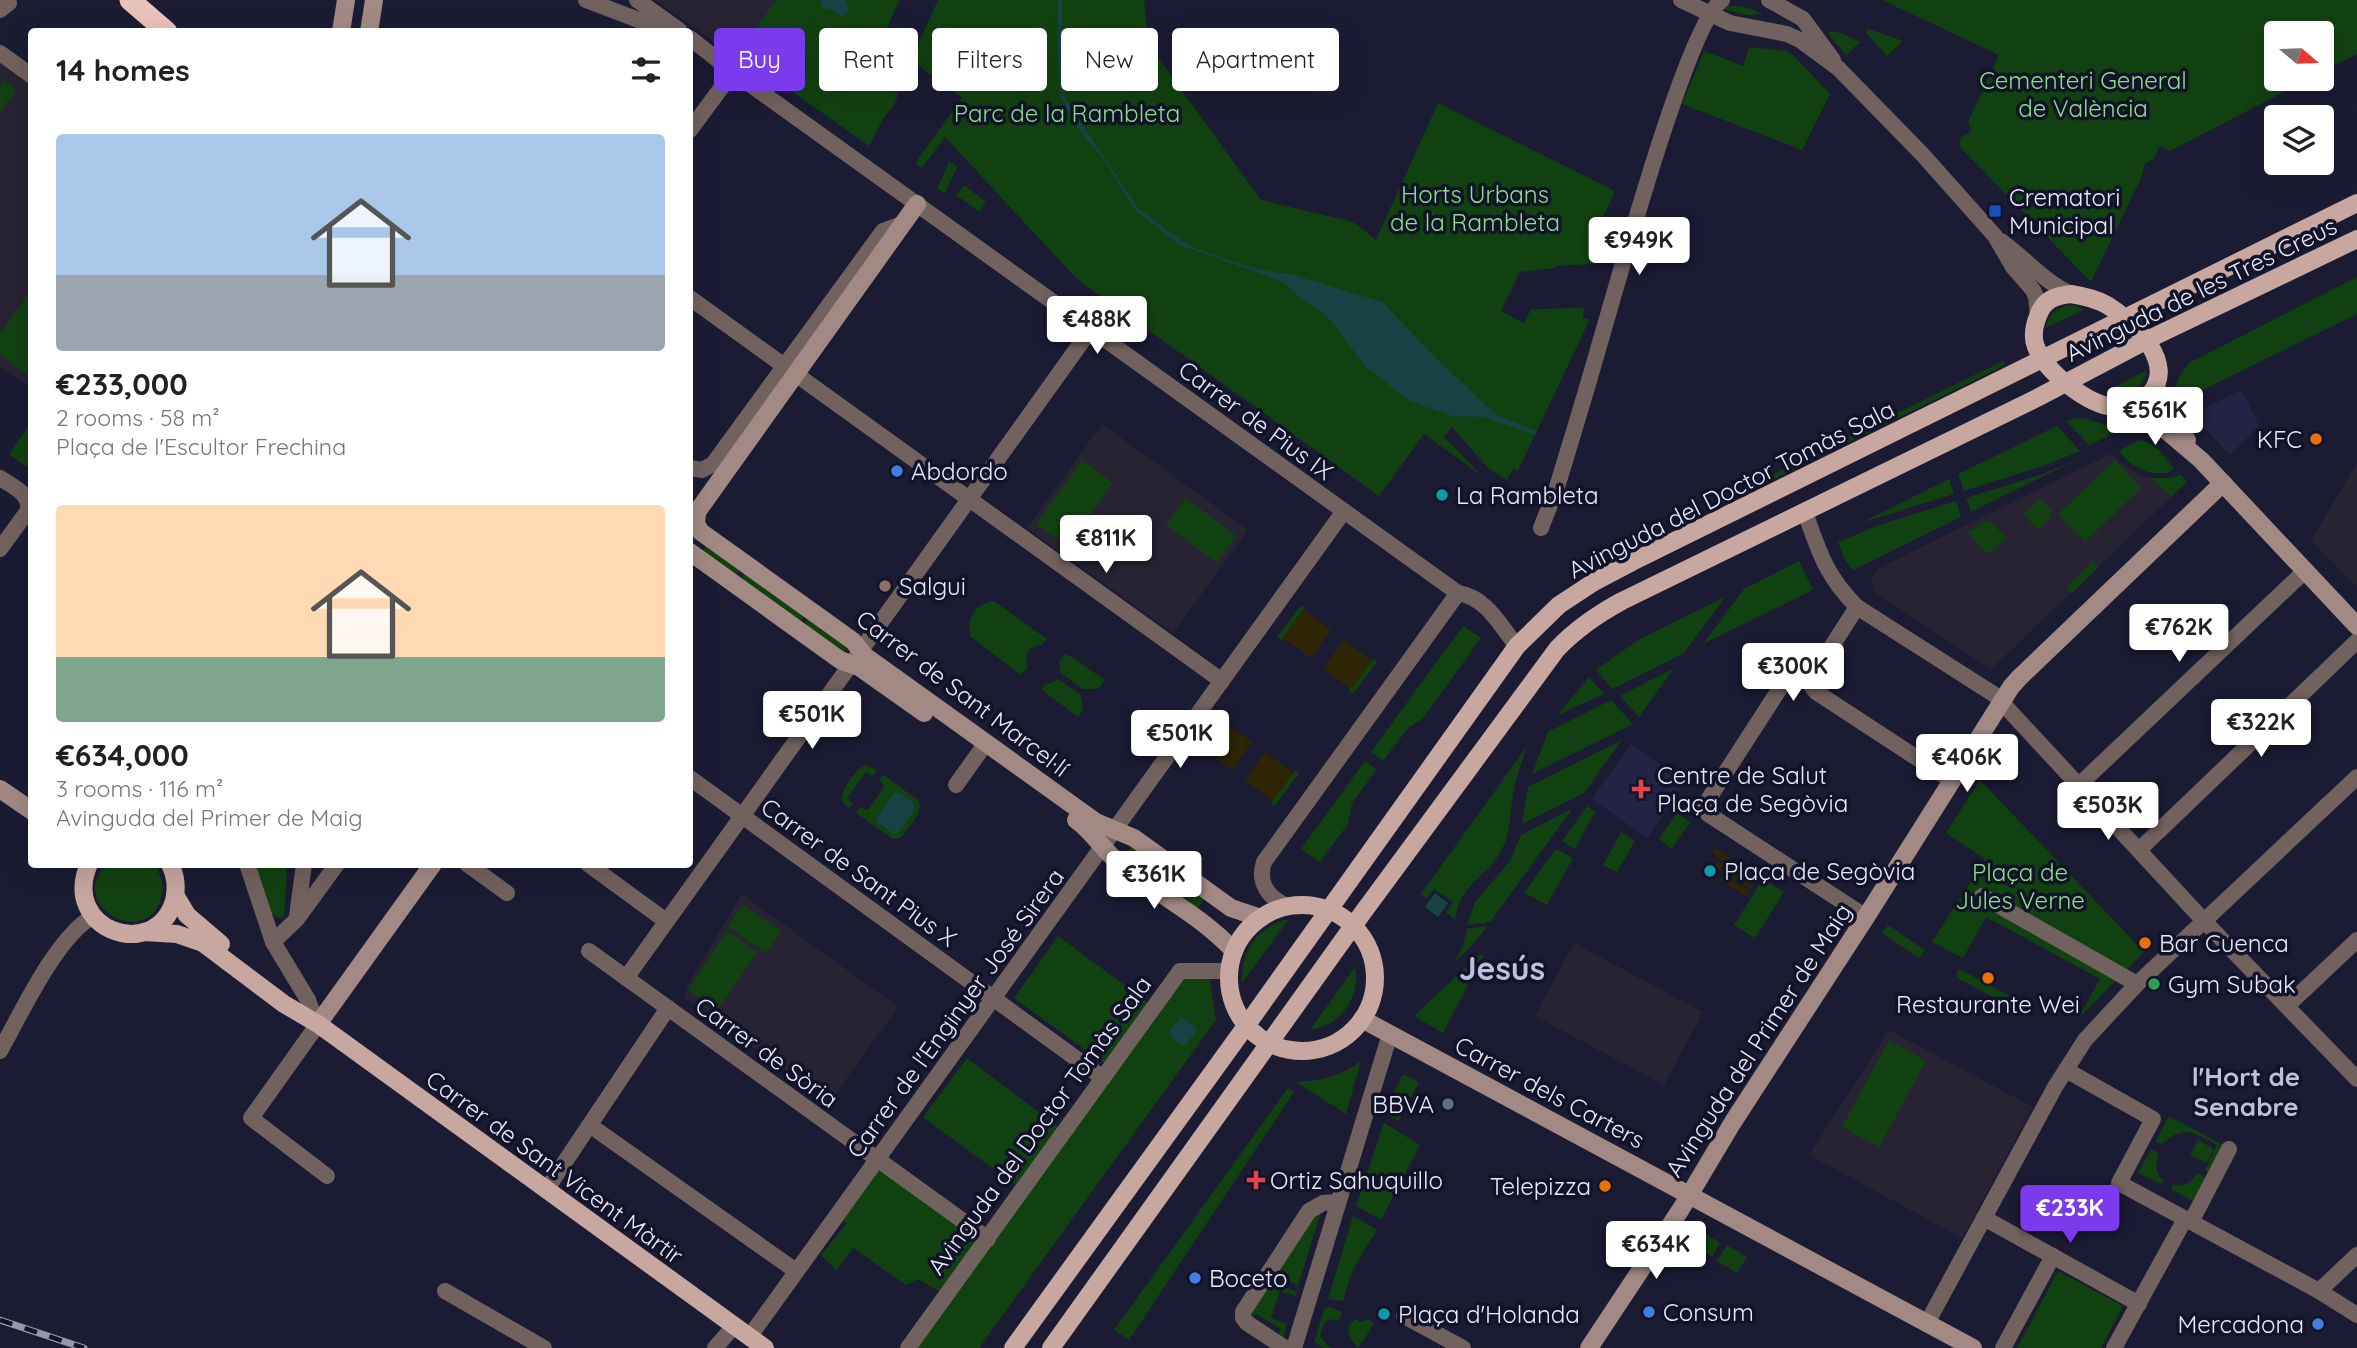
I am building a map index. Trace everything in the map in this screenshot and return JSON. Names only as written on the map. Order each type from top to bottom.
[{"type":"highway","points":[[130,0],[162,28]]},
{"type":"main road","name":"Avinguda de les Tres Creus","points":[[2043,359],[2357,204]]},
{"type":"main road","name":"Avinguda de les Tres Creus","points":[[2067,383],[2147,340],[2357,239]]},
{"type":"main road","points":[[2071,295],[2106,304],[2124,318],[2147,340],[2157,361],[2156,384],[2141,402],[2121,407],[2110,407],[2090,400],[2067,383],[2043,359],[2034,340],[2038,316],[2047,300],[2053,297],[2071,295]]},
{"type":"main road","name":"Avinguda del Doctor Tomàs Sala","points":[[1013,1348],[1517,646],[1559,605],[1610,573],[2043,359]]},
{"type":"main road","name":"Avinguda del Doctor Tomàs Sala","points":[[1051,1348],[1353,926],[1564,641],[1597,615],[1622,601],[2067,383]]},
{"type":"main road","points":[[85,868],[84,896],[93,916]]},
{"type":"main road","points":[[144,932],[165,918],[172,907],[176,882],[171,868]]},
{"type":"main road","name":"Carrer de Sant Vicent Màrtir","points":[[176,895],[180,907],[196,925],[315,1019],[546,1191],[765,1348]]},
{"type":"main road","points":[[1302,905],[1329,910],[1353,926],[1371,953],[1375,975],[1374,990],[1363,1019],[1352,1032],[1324,1048],[1291,1051],[1270,1044],[1246,1026],[1233,1004],[1229,971],[1234,951],[1245,932],[1261,918],[1287,906],[1302,905]]},
{"type":"main road","name":"Carrer de Sant Vicent Màrtir","points":[[93,916],[112,931],[128,934],[177,934],[203,943],[284,1004],[315,1019]]},
{"type":"street","points":[[342,28],[346,0]]},
{"type":"street","points":[[370,28],[374,0]]},
{"type":"street","points":[[586,0],[660,28]]},
{"type":"street","name":"Carrer de Pius IX","points":[[636,0],[662,28]]},
{"type":"street","name":"Carrer de Pius IX","points":[[636,0],[675,28]]},
{"type":"street","points":[[1681,0],[1743,26],[1787,34],[1800,40],[1838,68]]},
{"type":"street","points":[[1541,528],[1557,487],[1661,140],[1712,8],[1722,0]]},
{"type":"street","points":[[1769,0],[1803,19],[1838,68],[1922,155],[1994,236],[2013,267],[2033,290],[2038,316]]},
{"type":"street","name":"Carrer de Pius IX","points":[[693,41],[714,57]]},
{"type":"street","points":[[0,53],[28,73]]},
{"type":"street","points":[[693,127],[719,91]]},
{"type":"street","name":"Carrer de Pius IX","points":[[760,91],[1458,593],[1473,597],[1487,607],[1517,646]]},
{"type":"street","points":[[696,469],[713,464],[918,204]]},
{"type":"street","points":[[1994,236],[2024,258],[2048,282],[2071,295]]},
{"type":"street","points":[[693,300],[1222,681]]},
{"type":"street","points":[[626,978],[666,921],[696,867],[742,816],[1091,329]]},
{"type":"street","points":[[693,517],[789,371]]},
{"type":"street","points":[[2156,384],[2159,402],[2201,460]]},
{"type":"street","points":[[2121,407],[2149,415],[2201,460],[2357,626]]},
{"type":"street","points":[[0,478],[28,501]]},
{"type":"street","name":"Avinguda del Primer de Maig","points":[[1589,1348],[1681,1209],[1688,1194],[2019,678],[2223,483]]},
{"type":"street","points":[[0,549],[28,504]]},
{"type":"street","name":"Carrer de l'Enginyer José Sirera","points":[[715,1348],[742,1331],[796,1272],[1344,511]]},
{"type":"street","points":[[1805,512],[1829,573],[1843,593],[1857,607],[2002,702],[2205,922],[2357,1079]]},
{"type":"street","name":"Carrer de Sant Marcel·lí","points":[[693,517],[701,532],[853,641],[856,657]]},
{"type":"street","name":"Carrer de Sant Marcel·lí","points":[[693,554],[840,660],[865,656],[1090,831],[1117,861],[1217,932],[1234,951]]},
{"type":"street","points":[[2079,785],[2305,570]]},
{"type":"street","points":[[1287,906],[1268,894],[1262,874],[1264,862],[1458,593]]},
{"type":"street","points":[[1857,607],[1812,677],[1812,687],[1952,781]]},
{"type":"street","points":[[2140,849],[2357,641]]},
{"type":"street","points":[[1812,677],[1784,682],[1707,800],[1705,811],[1866,917]]},
{"type":"street","points":[[956,785],[983,747]]},
{"type":"street","name":"Carrer de Sant Marcel·lí","points":[[983,747],[1096,822],[1134,838],[1231,908],[1261,918]]},
{"type":"street","points":[[1927,1323],[2054,1087],[2085,1040],[2137,984],[2357,777]]},
{"type":"street","name":"Carrer de Sant Pius X","points":[[693,780],[1103,1078]]},
{"type":"street","points":[[0,789],[28,808]]},
{"type":"street","points":[[248,868],[273,942],[315,1019]]},
{"type":"street","points":[[297,919],[303,868]]},
{"type":"street","points":[[273,942],[297,919],[334,868]]},
{"type":"street","points":[[327,1176],[251,1118],[315,1019],[430,868]]},
{"type":"street","points":[[473,868],[508,893]]},
{"type":"street","points":[[593,868],[666,921]]},
{"type":"street","points":[[1982,896],[2137,984]]},
{"type":"street","points":[[1201,921],[1210,920],[1216,915],[1217,899]]},
{"type":"street","points":[[0,1051],[47,967],[81,923],[93,916]]},
{"type":"street","points":[[2287,1006],[2357,940]]},
{"type":"street","name":"Carrer de Sòria","points":[[589,951],[988,1239]]},
{"type":"street","name":"Avinguda del Doctor Tomàs Sala","points":[[908,1348],[1180,971],[1229,971]]},
{"type":"street","points":[[546,1191],[668,1008]]},
{"type":"street","name":"Carrer dels Carters","points":[[1363,1019],[1973,1348]]},
{"type":"street","points":[[1294,1348],[1390,1034]]},
{"type":"street","points":[[2066,1070],[2153,1119],[2119,1183],[2357,1315]]},
{"type":"street","points":[[598,1131],[796,1272]]},
{"type":"street","points":[[2114,1348],[2229,1149]]},
{"type":"street","points":[[1285,1348],[1247,1323],[1243,1312],[1309,1210],[1323,1203],[1338,1202]]},
{"type":"street","points":[[1984,1218],[2139,1304]]},
{"type":"street","points":[[2003,1348],[2053,1256]]},
{"type":"street","points":[[2319,1292],[2354,1265]]},
{"type":"street","points":[[445,1291],[544,1348]]},
{"type":"street","points":[[1404,1316],[1463,1348]]},
{"type":"shaded area","points":[[655,0],[776,0],[756,28],[714,28],[714,42]]},
{"type":"shaded area","points":[[820,0],[846,0],[849,9],[846,15],[841,16],[833,10],[822,8]]},
{"type":"shaded area","points":[[1058,0],[1062,0],[1061,91],[1064,91],[1072,110],[1139,209],[1195,248],[1238,263],[1291,274],[1382,302],[1442,364],[1498,416],[1537,431],[1535,435],[1484,417],[1453,416],[1409,401],[1365,366],[1330,319],[1284,283],[1179,245],[1135,210],[1104,160],[1074,123],[1061,97],[1057,43]]},
{"type":"shaded area","points":[[0,62],[28,83],[28,384],[0,368]]},
{"type":"shaded area","points":[[2242,390],[2259,426],[2230,455],[2191,414]]},
{"type":"shaded area","points":[[1102,424],[1248,530],[1173,633],[1027,528]]},
{"type":"shaded area","points":[[2110,454],[2139,475],[2160,479],[2181,475],[2187,482],[1991,669],[1875,593],[1871,579],[1879,568]]},
{"type":"shaded area","points":[[2357,463],[2357,588],[2311,540]]},
{"type":"shaded area","name":"Centre de Salut Plaça de Segòvia","points":[[1631,744],[1675,778],[1686,783],[1647,838],[1592,799]]},
{"type":"shaded area","points":[[894,793],[900,793],[914,804],[915,809],[898,833],[894,834],[876,821]]},
{"type":"shaded area","points":[[1435,893],[1448,903],[1438,917],[1425,907]]},
{"type":"shaded area","points":[[742,894],[898,1007],[829,1103],[684,997],[690,981]]},
{"type":"shaded area","points":[[1574,943],[1703,1012],[1664,1085],[1535,1016]]},
{"type":"shaded area","points":[[1181,1016],[1198,1029],[1184,1047],[1168,1034]]},
{"type":"shaded area","points":[[1889,1030],[2033,1107],[1962,1238],[1809,1155]]},
{"type":"green space","points":[[776,0],[899,0],[887,28],[819,28],[819,91],[898,91],[894,105],[869,146],[792,91],[805,91],[805,28],[756,28]]},
{"type":"green space","name":"Parc de la Rambleta","points":[[938,0],[1144,0],[1147,28],[1061,28],[1061,91],[1158,91],[1158,57],[1172,77],[1172,91],[1182,91],[1261,200],[1353,222],[1376,240],[1438,103],[1615,191],[1592,241],[1594,264],[1555,266],[1520,272],[1501,311],[1524,323],[1531,309],[1584,308],[1583,318],[1590,319],[1518,471],[1513,469],[1507,480],[1488,468],[1452,427],[1444,437],[1481,475],[1424,434],[1379,496],[1077,279],[945,137],[922,168],[915,163],[962,98],[953,91],[1047,91],[1047,28],[932,28],[932,76],[918,65],[918,44]]},
{"type":"green space","name":"Cementeri General de València","points":[[1882,0],[2357,0],[2357,54],[2334,66],[2334,21],[2264,21],[2264,91],[2286,91],[2170,151],[2160,146],[2154,159],[2145,164],[2140,180],[2091,282],[1959,146],[1961,137],[1971,129],[1968,122],[1999,55]]},
{"type":"green space","points":[[1724,6],[1744,7],[1762,14],[1747,15],[1722,9]]},
{"type":"green space","points":[[1869,29],[1903,41],[1887,56],[1865,32]]},
{"type":"green space","points":[[1830,31],[1860,42],[1846,55],[1828,34]]},
{"type":"green space","points":[[1749,47],[1787,51],[1830,94],[1802,150],[1682,104],[1704,51],[1743,66]]},
{"type":"green space","points":[[4,81],[16,90],[0,112],[0,87]]},
{"type":"green space","points":[[949,162],[958,166],[945,193],[937,189]]},
{"type":"green space","points":[[964,185],[986,202],[979,212],[956,195]]},
{"type":"green space","points":[[2357,277],[2357,314],[2178,402],[2178,381],[2189,363]]},
{"type":"green space","points":[[28,294],[28,375],[0,354],[0,334]]},
{"type":"green space","points":[[2075,305],[2084,310],[2045,328],[2056,310]]},
{"type":"green space","points":[[2003,361],[2005,365],[1766,483],[1764,479]]},
{"type":"green space","points":[[2145,371],[2147,373],[2144,380],[2131,392],[2119,395],[2106,393],[2106,391]]},
{"type":"green space","points":[[2076,418],[2127,427],[2089,445],[2066,421]]},
{"type":"green space","points":[[28,426],[28,468],[9,454]]},
{"type":"green space","points":[[2057,426],[2080,451],[2043,466],[1964,491],[1958,474]]},
{"type":"green space","points":[[2139,440],[2149,443],[2159,451],[2173,470],[2167,473],[2151,473],[2129,462],[2120,450]]},
{"type":"green space","points":[[2084,456],[1971,512],[1966,498],[2043,474]]},
{"type":"green space","points":[[1082,460],[1113,483],[1068,547],[1036,524]]},
{"type":"green space","points":[[2115,460],[2141,488],[2085,542],[2058,514]]},
{"type":"green space","points":[[2181,475],[2187,482],[2171,497],[2152,478],[2171,478]]},
{"type":"green space","points":[[1949,479],[1954,494],[1861,523]]},
{"type":"green space","points":[[1186,498],[1236,536],[1217,563],[1166,525]]},
{"type":"green space","points":[[2040,498],[2052,511],[2049,513],[2052,516],[2038,530],[2023,514]]},
{"type":"green space","points":[[1956,501],[1961,517],[1853,570],[1845,560],[1838,542],[1879,525]]},
{"type":"green space","points":[[1989,520],[2006,538],[1988,554],[1967,532]]},
{"type":"green space","points":[[708,543],[742,567],[735,577],[701,553]]},
{"type":"green space","points":[[1799,561],[1813,590],[1703,644],[1744,589]]},
{"type":"green space","points":[[2093,561],[2099,567],[2072,593],[2066,587]]},
{"type":"green space","points":[[746,572],[805,614],[799,624],[739,582]]},
{"type":"green space","points":[[1725,597],[1684,653],[1612,689],[1596,670],[1638,640]]},
{"type":"green space","points":[[994,601],[1047,639],[1042,645],[1029,651],[1026,658],[1028,667],[1021,675],[970,636],[970,623],[974,613],[982,605]]},
{"type":"green space","points":[[1301,605],[1305,608],[1281,640],[1277,637]]},
{"type":"green space","points":[[809,617],[849,645],[842,655],[802,627]]},
{"type":"green space","points":[[1463,626],[1481,638],[1423,718],[1408,728],[1383,761],[1371,752]]},
{"type":"green space","points":[[1066,653],[1105,680],[1098,689],[1083,689],[1061,673],[1059,662]]},
{"type":"green space","points":[[1373,659],[1377,662],[1353,694],[1349,691]]},
{"type":"green space","points":[[1674,668],[1639,717],[1620,696]]},
{"type":"green space","points":[[1589,677],[1604,694],[1558,715]]},
{"type":"green space","points":[[1058,679],[1080,694],[1083,710],[1078,717],[1041,689],[1045,684]]},
{"type":"green space","points":[[1611,700],[1633,724],[1532,774],[1548,732]]},
{"type":"green space","points":[[1222,717],[1226,720],[1202,753],[1198,750]]},
{"type":"green space","points":[[1622,740],[1584,793],[1522,824],[1528,787]]},
{"type":"green space","points":[[1527,746],[1514,788],[1504,846],[1494,862],[1467,890],[1455,920],[1446,912],[1453,902],[1434,889],[1427,898],[1421,894]]},
{"type":"green space","points":[[1365,761],[1377,769],[1352,803],[1348,824],[1320,862],[1301,849]]},
{"type":"green space","points":[[866,765],[877,770],[873,776],[866,772],[847,798],[853,803],[849,808],[842,802],[843,792],[853,775]]},
{"type":"green space","points":[[1295,770],[1299,773],[1275,806],[1271,803]]},
{"type":"green space","points":[[882,776],[919,801],[919,811],[902,837],[893,839],[856,813],[860,807],[868,810],[883,789],[884,785],[879,780]]},
{"type":"green space","name":"Plaça de Jules Verne","points":[[1980,780],[2144,952],[2077,1020],[2100,979],[1986,917],[1963,958],[1932,942],[1985,859],[1946,833]]},
{"type":"green space","points":[[1587,806],[1595,812],[1575,849],[1562,841]]},
{"type":"green space","points":[[1573,808],[1490,922],[1467,925],[1475,902],[1510,861],[1521,835]]},
{"type":"green space","points":[[1677,813],[1690,822],[1672,849],[1659,839]]},
{"type":"green space","points":[[1621,832],[1635,841],[1617,872],[1603,865]]},
{"type":"green space","points":[[1131,847],[1204,899],[1197,909],[1124,857]]},
{"type":"green space","points":[[1556,849],[1573,858],[1547,905],[1524,893]]},
{"type":"green space","points":[[104,868],[155,868],[163,886],[162,894],[154,911],[142,920],[128,921],[114,917],[103,908],[96,895],[96,881]]},
{"type":"green space","points":[[257,868],[287,868],[284,917],[269,913]]},
{"type":"green space","points":[[1763,879],[1784,892],[1755,938],[1734,925]]},
{"type":"green space","points":[[743,905],[781,931],[766,953],[728,927]]},
{"type":"green space","points":[[1289,919],[1242,983],[1244,960],[1253,942],[1268,927]]},
{"type":"green space","points":[[1888,925],[1925,950],[1919,958],[1882,933]]},
{"type":"green space","points":[[1487,926],[1476,941],[1457,960],[1467,929]]},
{"type":"green space","points":[[727,931],[757,952],[718,1010],[688,990]]},
{"type":"green space","points":[[1058,936],[1153,1006],[1109,1067],[1014,998]]},
{"type":"green space","points":[[1480,954],[1483,956],[1443,1033],[1414,1016]]},
{"type":"green space","points":[[1355,967],[1355,989],[1346,1008],[1331,1023],[1310,1030]]},
{"type":"green space","points":[[1958,970],[2008,995],[2006,1002],[1959,979],[1956,976]]},
{"type":"green space","points":[[1186,971],[1209,974],[1216,1020],[979,1348],[914,1348]]},
{"type":"green space","points":[[1889,1040],[1926,1061],[1879,1147],[1842,1127]]},
{"type":"green space","points":[[967,1058],[1060,1128],[1018,1187],[923,1117]]},
{"type":"green space","points":[[1361,1061],[1346,1114],[1296,1082],[1330,1077]]},
{"type":"green space","points":[[1405,1075],[1418,1084],[1397,1120],[1385,1111],[1402,1076]]},
{"type":"green space","points":[[1288,1088],[1294,1092],[1129,1340],[1114,1330]]},
{"type":"green space","points":[[2169,1116],[2223,1145],[2209,1172],[2205,1170],[2217,1145],[2189,1132],[2176,1134],[2162,1144],[2156,1141]]},
{"type":"green space","points":[[1384,1123],[1420,1145],[1381,1220],[1356,1206]]},
{"type":"green space","points":[[2198,1140],[2214,1149],[2206,1163],[2190,1155]]},
{"type":"green space","points":[[2151,1149],[2158,1153],[2156,1168],[2163,1180],[2161,1184],[2138,1173]]},
{"type":"green space","points":[[883,1168],[977,1237],[979,1245],[970,1249],[939,1291],[918,1279],[906,1285],[853,1248],[836,1270],[821,1255],[847,1223],[840,1218],[875,1169]]},
{"type":"green space","points":[[2198,1173],[2206,1178],[2193,1201],[2171,1189],[2173,1184],[2181,1186]]},
{"type":"green space","points":[[1322,1208],[1298,1286],[1275,1274],[1305,1228]]},
{"type":"green space","points":[[1353,1216],[1377,1230],[1352,1273],[1344,1301],[1328,1299]]},
{"type":"green space","points":[[1698,1229],[1720,1243],[1712,1257],[1690,1243]]},
{"type":"green space","points":[[1727,1245],[1747,1257],[1737,1273],[1717,1261]]},
{"type":"green space","points":[[2058,1271],[2123,1306],[2101,1348],[2017,1348]]},
{"type":"green space","points":[[1270,1280],[1297,1292],[1296,1296],[1280,1291],[1271,1318],[1287,1324],[1282,1341],[1277,1337],[1281,1329],[1256,1314],[1251,1320],[1248,1308]]},
{"type":"green space","points":[[1325,1308],[1342,1312],[1339,1321],[1329,1319],[1323,1325],[1320,1336],[1332,1348],[1324,1348],[1314,1342]]},
{"type":"green space","points":[[1355,1319],[1361,1322],[1369,1319],[1374,1324],[1358,1348],[1350,1338],[1348,1327]]},
{"type":"sand","points":[[1303,610],[1331,630],[1311,658],[1283,638]]},
{"type":"sand","points":[[1344,640],[1372,661],[1351,689],[1323,668]]},
{"type":"sand","points":[[1224,722],[1252,742],[1232,771],[1204,750]]},
{"type":"sand","points":[[1265,752],[1293,772],[1273,801],[1245,780]]},
{"type":"sand","points":[[1715,848],[1759,876],[1756,881],[1712,853]]},
{"type":"sand","points":[[1718,861],[1754,883],[1750,889],[1715,867]]},
{"type":"sand","points":[[1722,875],[1749,891],[1746,896],[1719,880]]},
{"type":"railway","points":[[0,1320],[84,1348]]},
{"type":"place","name":"Crematori Municipal","points":[[1995,211]]},
{"type":"place","name":"KFC","points":[[2316,439]]},
{"type":"place","name":"Abdordo","points":[[897,471]]},
{"type":"place","name":"La Rambleta","points":[[1442,495]]},
{"type":"place","name":"Salgui","points":[[885,586]]},
{"type":"place","name":"Centre de Salut Plaça de Segòvia","points":[[1641,789]]},
{"type":"place","name":"Plaça de Segòvia","points":[[1710,871]]},
{"type":"place","name":"Bar Cuenca","points":[[2145,943]]},
{"type":"place","name":"Restaurante Wei","points":[[1988,978]]},
{"type":"place","name":"Gym Subak","points":[[2154,984]]},
{"type":"place","name":"BBVA","points":[[1448,1104]]},
{"type":"place","name":"Ortiz Sahuquillo","points":[[1256,1180]]},
{"type":"place","name":"Telepizza","points":[[1605,1186]]},
{"type":"place","name":"Boceto","points":[[1195,1278]]},
{"type":"place","name":"Consum","points":[[1649,1312]]},
{"type":"place","name":"Plaça d'Holanda","points":[[1384,1314]]},
{"type":"place","name":"Mercadona","points":[[2318,1324]]},
{"type":"district","name":"Jesús","points":[[1502,968]]},
{"type":"district","name":"l'Hort de Senabre","points":[[2246,1091]]},
{"type":"park label","name":"Horts Urbans de la Rambleta","points":[[1475,208]]}]
